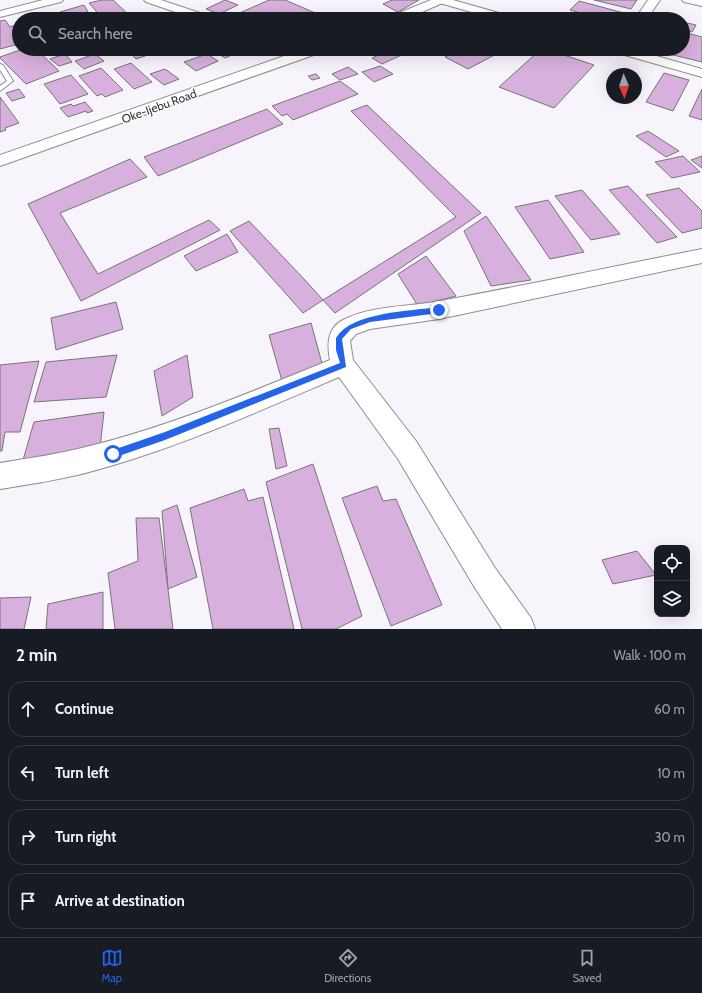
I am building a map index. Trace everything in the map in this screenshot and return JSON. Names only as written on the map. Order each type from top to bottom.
[{"type":"main road","points":[[412,12],[440,0]]},
{"type":"main road","name":"Oke-Ijebu Road","points":[[0,162],[297,56]]},
{"type":"street","points":[[0,14],[57,0]]},
{"type":"street","points":[[150,0],[187,12]]},
{"type":"street","points":[[440,0],[484,12]]},
{"type":"street","points":[[646,12],[654,0]]},
{"type":"street","points":[[688,0],[702,3]]},
{"type":"street","points":[[22,8],[25,12]]},
{"type":"street","points":[[644,56],[702,73]]},
{"type":"street","points":[[520,629],[485,578],[407,450],[344,365],[339,350],[339,338],[349,327],[370,320],[439,310],[702,256]]},
{"type":"street","points":[[0,476],[113,454],[165,436],[344,365]]},
{"type":"lane","points":[[0,89],[10,81],[1,66]]},
{"type":"building","points":[[102,0],[113,0],[126,12],[97,12],[89,3]]},
{"type":"building","points":[[225,0],[238,5],[223,12],[214,12],[206,9]]},
{"type":"building","points":[[269,0],[285,0],[313,12],[242,12]]},
{"type":"building","points":[[392,0],[419,0],[398,12],[383,4]]},
{"type":"building","points":[[594,0],[637,0],[631,9]]},
{"type":"building","points":[[579,1],[620,12],[577,12],[570,10]]},
{"type":"building","points":[[84,5],[88,12],[60,12]]},
{"type":"building","points":[[5,20],[10,27],[12,26],[12,46],[0,49],[0,21]]},
{"type":"building","points":[[690,24],[696,25],[692,32],[690,32]]},
{"type":"building","points":[[690,34],[702,37],[702,62],[677,56],[690,56]]},
{"type":"building","points":[[12,53],[12,56],[43,56],[59,71],[26,84],[0,57]]},
{"type":"building","points":[[59,56],[67,56],[72,62],[59,66],[50,59]]},
{"type":"building","points":[[89,56],[98,56],[104,61],[84,69],[75,61]]},
{"type":"building","points":[[133,56],[145,56],[136,59]]},
{"type":"building","points":[[201,56],[210,56],[218,61],[196,71],[184,62]]},
{"type":"building","points":[[377,56],[399,56],[382,64],[372,58]]},
{"type":"building","points":[[447,56],[493,56],[468,69],[445,57]]},
{"type":"building","points":[[533,56],[567,56],[594,65],[554,108],[499,87]]},
{"type":"building","points":[[131,63],[152,82],[134,89],[114,69]]},
{"type":"building","points":[[380,66],[393,74],[374,82],[362,72]]},
{"type":"building","points":[[348,67],[358,74],[340,80],[332,74]]},
{"type":"building","points":[[101,68],[123,90],[105,97],[102,94],[97,96],[79,76]]},
{"type":"building","points":[[165,69],[179,79],[164,85],[150,74]]},
{"type":"building","points":[[664,73],[689,80],[673,111],[646,102]]},
{"type":"building","points":[[316,74],[320,78],[312,80],[308,76]]},
{"type":"building","points":[[71,75],[88,94],[60,104],[44,84]]},
{"type":"building","points":[[340,81],[358,94],[293,120],[287,114],[282,116],[272,106]]},
{"type":"building","points":[[19,89],[25,97],[12,101],[6,93]]},
{"type":"building","points":[[702,89],[702,120],[689,116]]},
{"type":"building","points":[[0,97],[19,123],[5,128],[6,130],[0,132]]},
{"type":"building","points":[[85,102],[93,111],[87,113],[86,111],[68,117],[60,108],[71,104],[73,106]]},
{"type":"building","points":[[367,105],[481,213],[335,313],[323,300],[456,217],[351,111]]},
{"type":"building","points":[[267,109],[283,124],[158,176],[144,157]]},
{"type":"building","points":[[648,131],[679,151],[666,157],[636,136]]},
{"type":"building","points":[[683,156],[700,172],[672,178],[655,162]]},
{"type":"building","points":[[702,156],[702,168],[691,160]]},
{"type":"building","points":[[130,159],[147,177],[60,213],[98,274],[209,220],[220,230],[81,301],[28,204]]},
{"type":"building","points":[[628,186],[677,237],[657,243],[609,190]]},
{"type":"building","points":[[679,188],[702,211],[702,228],[682,233],[646,195]]},
{"type":"building","points":[[582,190],[620,234],[591,240],[555,196]]},
{"type":"building","points":[[548,200],[584,252],[550,259],[515,207]]},
{"type":"building","points":[[486,216],[531,280],[491,286],[464,231]]},
{"type":"building","points":[[249,221],[323,300],[303,313],[230,231]]},
{"type":"building","points":[[227,234],[238,252],[196,271],[184,256]]},
{"type":"building","points":[[426,256],[456,296],[418,306],[398,274]]},
{"type":"building","points":[[116,302],[123,329],[56,350],[51,318]]},
{"type":"building","points":[[311,323],[323,367],[282,381],[269,335]]},
{"type":"building","points":[[117,355],[106,397],[34,402],[46,362]]},
{"type":"building","points":[[187,355],[193,397],[162,416],[154,371]]},
{"type":"building","points":[[39,361],[20,432],[5,432],[2,451],[0,451],[0,365]]},
{"type":"building","points":[[104,412],[100,448],[23,460],[34,422]]},
{"type":"building","points":[[279,428],[287,466],[276,469],[269,429]]},
{"type":"building","points":[[313,464],[362,616],[336,629],[302,629],[266,482]]},
{"type":"building","points":[[377,486],[383,501],[396,499],[442,605],[391,626],[342,498]]},
{"type":"building","points":[[244,489],[248,501],[263,497],[294,629],[213,629],[190,508]]},
{"type":"building","points":[[177,505],[197,577],[168,589],[162,511]]},
{"type":"building","points":[[136,518],[159,518],[173,629],[115,629],[108,573],[138,561]]},
{"type":"building","points":[[637,551],[654,572],[654,575],[613,584],[602,560]]},
{"type":"building","points":[[103,592],[103,629],[46,629],[48,604]]},
{"type":"building","points":[[31,597],[24,629],[0,629],[0,598]]},
{"type":"route","points":[[113,454],[165,436],[344,365],[339,350],[339,338],[349,327],[370,320],[439,310]]}]
